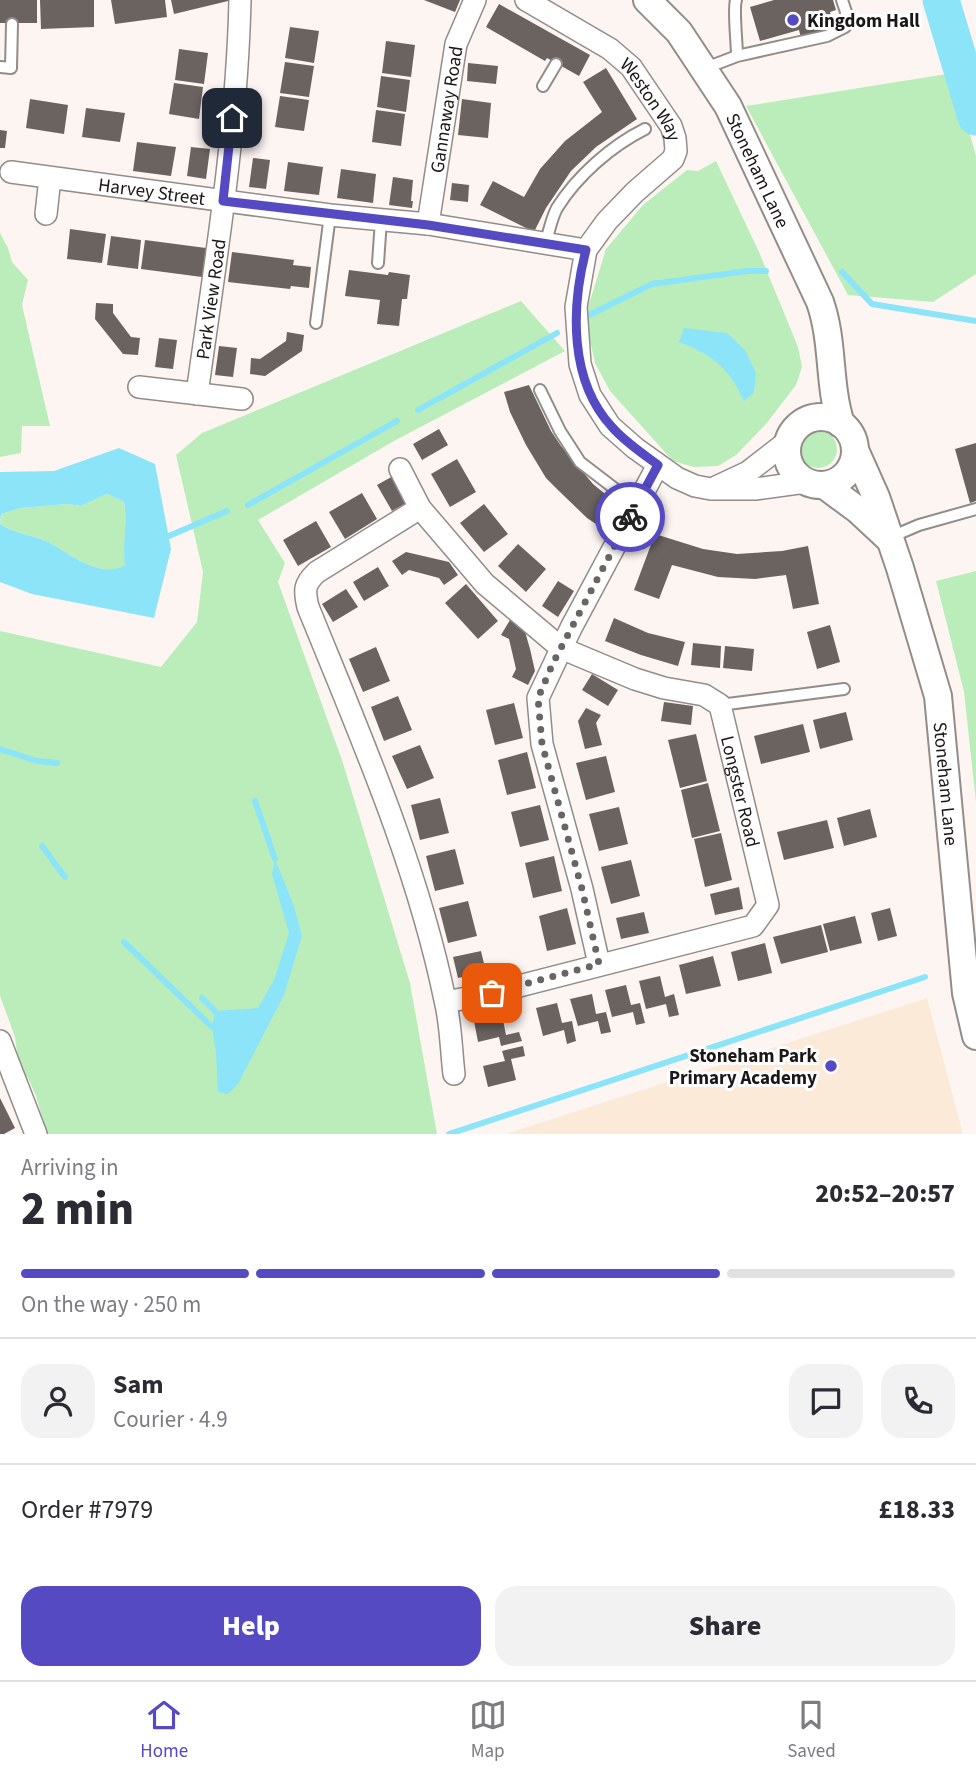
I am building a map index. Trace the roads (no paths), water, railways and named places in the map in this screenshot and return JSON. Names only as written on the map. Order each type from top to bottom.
[{"type":"street","name":"Park View Road","points":[[197,394],[223,201],[237,68],[240,0]]},
{"type":"street","name":"Gannaway Road","points":[[428,225],[456,44],[475,0]]},
{"type":"street","name":"Weston Way","points":[[526,0],[572,35],[610,49],[631,67],[671,127],[676,151],[667,166],[635,192],[607,221],[586,250],[576,307],[580,364],[590,395],[610,426],[635,449],[677,478],[695,486],[711,489],[755,489],[815,483]]},
{"type":"street","name":"Stoneham Lane","points":[[647,0],[679,32],[728,107],[820,302],[829,335],[829,359],[841,424]]},
{"type":"street","name":"Harvey Street","points":[[11,172],[330,215],[428,225],[586,250]]},
{"type":"street","points":[[46,215],[50,178]]},
{"type":"street","name":"Stoneham Lane","points":[[795,432],[829,359]]},
{"type":"street","points":[[139,387],[242,399]]},
{"type":"street","points":[[711,489],[748,472],[808,420],[825,417],[841,424],[851,436],[855,450],[854,459],[846,474],[832,484],[815,483],[792,469],[787,450],[795,432]]},
{"type":"street","name":"Stoneham Lane","points":[[855,450],[876,497],[900,568],[938,696],[966,993],[976,1037]]},
{"type":"street","points":[[599,964],[582,889],[542,744],[538,698],[561,648],[658,465]]},
{"type":"street","points":[[400,469],[420,508],[485,584],[561,648],[635,679],[664,688],[704,695],[720,705]]},
{"type":"street","name":"Stoneham Lane","points":[[815,483],[858,510],[889,539]]},
{"type":"street","points":[[420,508],[317,572],[306,582],[304,591],[397,833],[446,1002],[454,1074]]},
{"type":"street","name":"Longster Road","points":[[446,1002],[492,993],[753,926],[768,905],[720,705]]},
{"type":"street","points":[[0,1041],[36,1134]]},
{"type":"lane","points":[[736,0],[734,6],[737,56]]},
{"type":"lane","points":[[703,69],[737,56],[792,45],[836,32],[845,27],[846,12],[842,0]]},
{"type":"lane","points":[[0,67],[10,68],[12,24]]},
{"type":"lane","points":[[543,86],[556,64]]},
{"type":"lane","points":[[545,244],[556,210],[582,177],[625,139],[645,129]]},
{"type":"lane","points":[[316,323],[330,215]]},
{"type":"lane","points":[[379,263],[381,220]]},
{"type":"lane","points":[[540,390],[560,431],[580,461],[636,505]]},
{"type":"lane","points":[[889,539],[919,525],[976,509]]},
{"type":"lane","points":[[720,705],[844,689]]},
{"type":"water","points":[[684,328],[727,333],[745,350],[756,373],[754,393],[744,401],[719,364],[679,342]]},
{"type":"water","points":[[119,448],[155,464],[171,549],[154,618],[32,594],[0,582],[0,524],[46,541],[95,567],[115,569],[125,565],[124,502],[107,494],[81,506],[68,504],[21,508],[1,514],[0,523],[0,472],[54,471]]},
{"type":"water","points":[[275,859],[294,906],[302,936],[284,995],[238,1084],[228,1094],[218,1092],[212,1027],[215,1011],[258,1008],[274,980],[289,933],[272,874]]},
{"type":"waterway","points":[[941,0],[976,117]]},
{"type":"waterway","points":[[585,317],[652,284],[747,271],[766,271]]},
{"type":"waterway","points":[[842,272],[872,304],[976,321]]},
{"type":"waterway","points":[[418,410],[557,333]]},
{"type":"waterway","points":[[248,505],[397,421]]},
{"type":"waterway","points":[[169,536],[227,511]]},
{"type":"waterway","points":[[0,749],[37,761],[57,763]]},
{"type":"waterway","points":[[255,801],[275,859]]},
{"type":"waterway","points":[[42,846],[65,877]]},
{"type":"waterway","points":[[124,942],[212,1027]]},
{"type":"waterway","points":[[449,1134],[925,977]]},
{"type":"waterway","points":[[202,998],[215,1011]]},
{"type":"place","name":"Kingdom Hall","points":[[793,20]]},
{"type":"place","name":"Stoneham Park Primary Academy","points":[[831,1066]]}]
